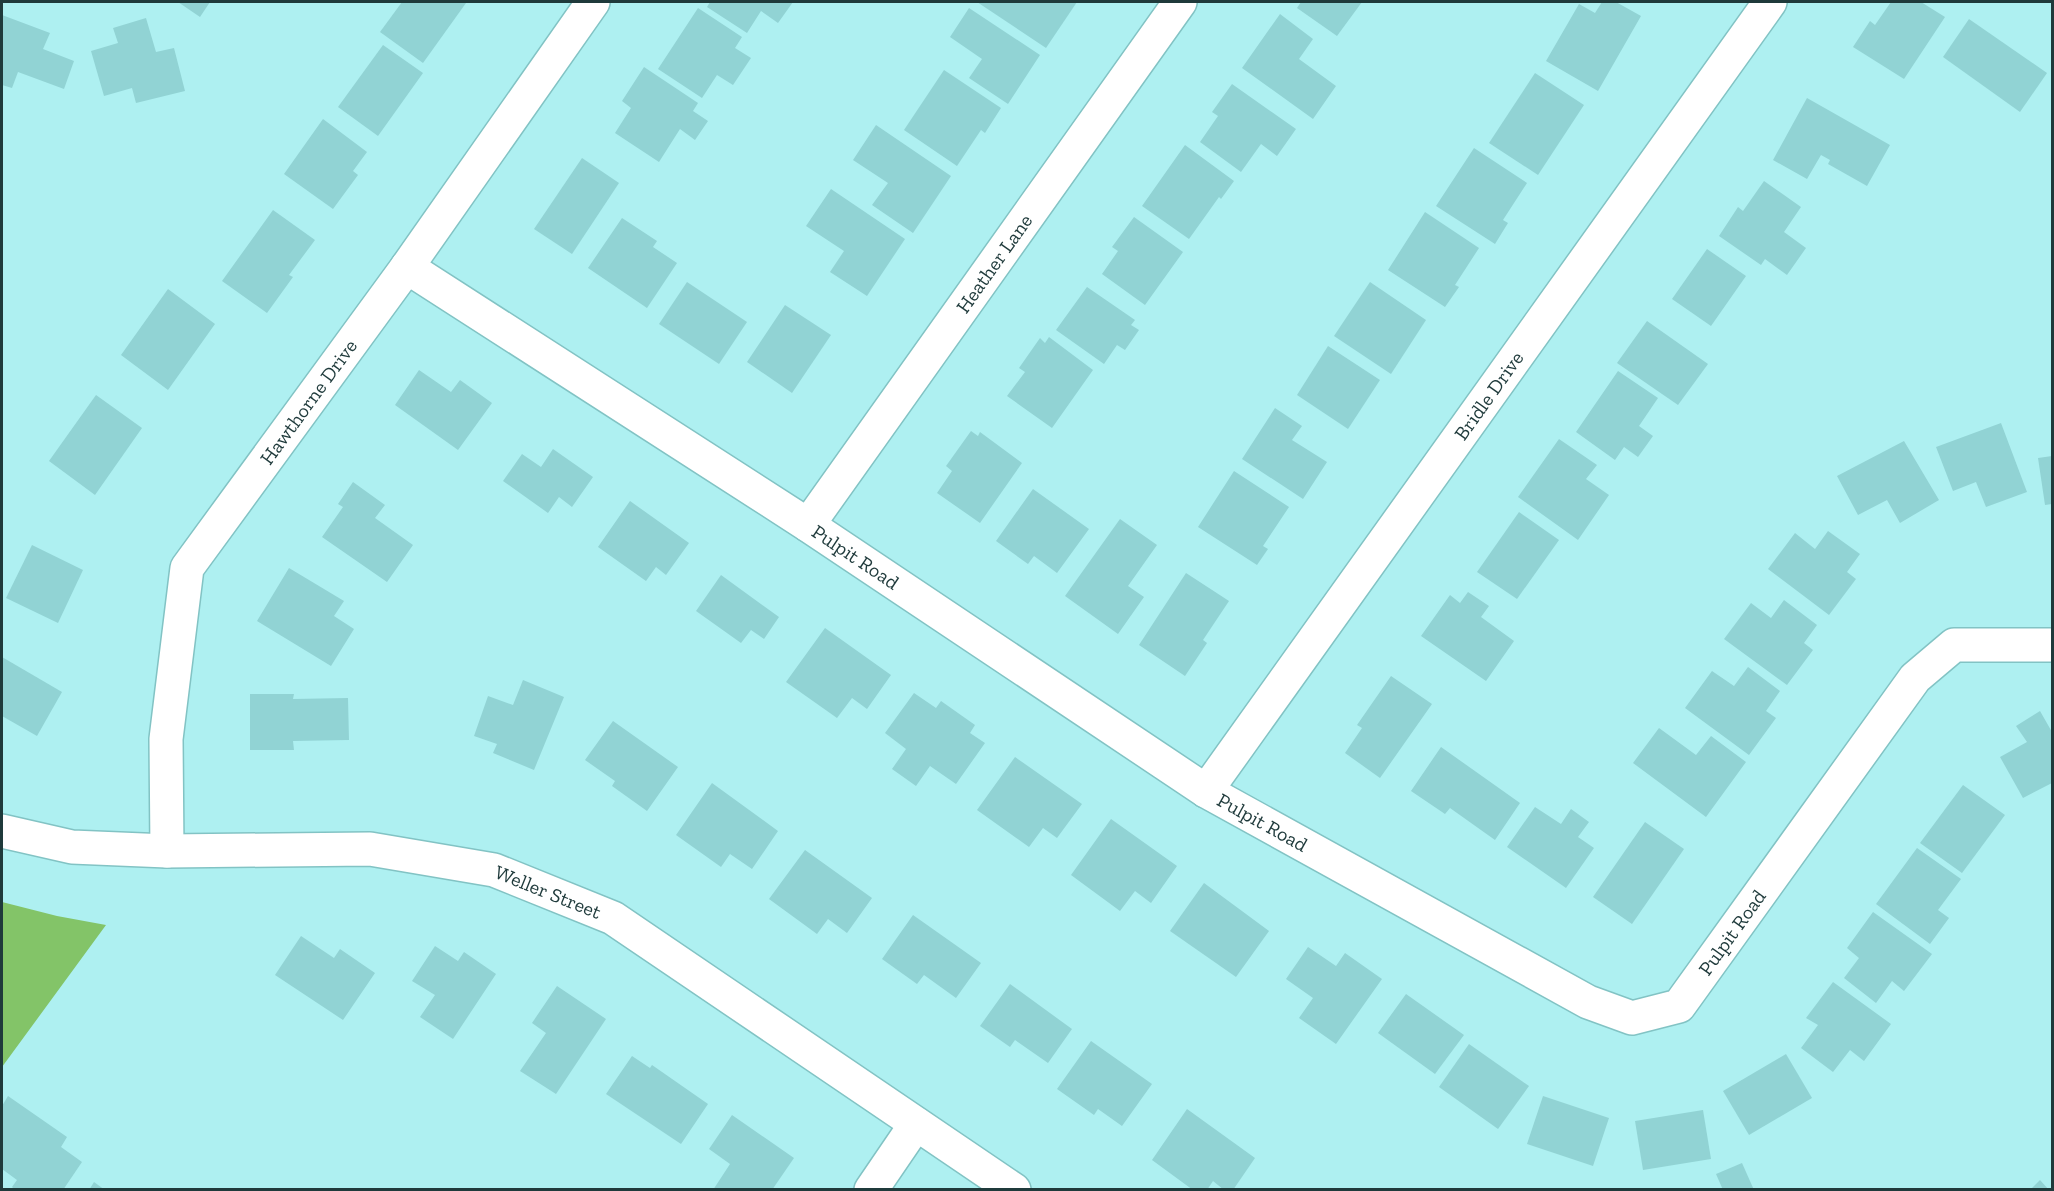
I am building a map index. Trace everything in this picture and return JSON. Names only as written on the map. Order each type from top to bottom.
[{"type":"street","name":"Hawthorne Drive","points":[[167,851],[166,739],[187,568],[407,267],[593,2]]},
{"type":"street","name":"Heather Lane","points":[[808,525],[1180,2]]},
{"type":"street","name":"Bridle Drive","points":[[1206,791],[1770,2]]},
{"type":"street","name":"Pulpit Road","points":[[407,267],[808,525],[1206,791],[1588,1002],[1632,1018],[1679,1006],[1915,678],[1954,645],[2052,645]]},
{"type":"street","name":"Weller Street","points":[[2,831],[72,847],[167,851],[370,849],[494,870],[613,918],[1014,1190]]},
{"type":"street","points":[[871,1190],[916,1124]]},
{"type":"green space","points":[[2,902],[106,925],[2,1067]]},
{"type":"building","points":[[178,2],[210,2],[200,17]]},
{"type":"building","points":[[402,2],[466,3],[423,63],[380,32]]},
{"type":"building","points":[[710,2],[793,2],[778,23],[761,11],[747,33],[707,7]]},
{"type":"building","points":[[977,2],[1077,2],[1046,48]]},
{"type":"building","points":[[1301,2],[1362,2],[1337,36],[1297,8]]},
{"type":"building","points":[[1602,2],[1616,2],[1641,16],[1598,91],[1546,61],[1579,4],[1595,13]]},
{"type":"building","points":[[1891,2],[1921,2],[1945,17],[1904,79],[1853,47],[1870,21],[1875,25]]},
{"type":"building","points":[[698,8],[742,37],[735,48],[751,58],[733,85],[717,75],[702,98],[658,69]]},
{"type":"building","points":[[969,8],[1040,55],[1008,104],[969,78],[982,59],[950,37]]},
{"type":"building","points":[[1280,14],[1313,39],[1299,59],[1336,86],[1313,119],[1242,68]]},
{"type":"building","points":[[2,15],[50,33],[43,49],[74,61],[64,89],[18,72],[12,88],[2,85]]},
{"type":"building","points":[[146,18],[156,52],[174,48],[185,91],[136,103],[132,88],[104,96],[91,51],[118,43],[113,28]]},
{"type":"building","points":[[1969,19],[2047,73],[2020,112],[1943,57]]},
{"type":"building","points":[[383,45],[423,73],[378,136],[338,107]]},
{"type":"building","points":[[644,67],[698,103],[693,111],[708,121],[695,140],[680,129],[659,162],[615,133],[631,108],[622,101]]},
{"type":"building","points":[[944,70],[1001,108],[985,133],[981,130],[957,166],[904,130]]},
{"type":"building","points":[[1535,73],[1584,105],[1538,175],[1489,143]]},
{"type":"building","points":[[1232,84],[1296,129],[1277,156],[1261,144],[1241,172],[1200,142],[1218,116],[1212,112]]},
{"type":"building","points":[[1807,98],[1890,145],[1867,186],[1828,164],[1830,160],[1821,155],[1807,179],[1773,160]]},
{"type":"building","points":[[323,119],[367,152],[353,171],[358,175],[333,209],[284,174]]},
{"type":"building","points":[[876,125],[951,176],[913,233],[872,205],[888,183],[853,160]]},
{"type":"building","points":[[1185,145],[1234,181],[1221,199],[1219,197],[1189,239],[1142,206]]},
{"type":"building","points":[[1474,148],[1527,183],[1503,220],[1508,223],[1495,244],[1436,206]]},
{"type":"building","points":[[582,158],[619,183],[572,254],[534,229]]},
{"type":"building","points":[[1764,181],[1801,207],[1784,232],[1806,248],[1787,275],[1765,259],[1761,265],[1719,236],[1738,207],[1743,211]]},
{"type":"building","points":[[831,189],[905,239],[867,296],[830,272],[844,251],[806,226]]},
{"type":"building","points":[[273,210],[315,240],[289,275],[293,277],[267,313],[222,281]]},
{"type":"building","points":[[1425,212],[1479,248],[1455,285],[1459,287],[1445,307],[1388,270]]},
{"type":"building","points":[[1134,217],[1183,252],[1145,305],[1102,274],[1118,251],[1112,247]]},
{"type":"building","points":[[622,218],[657,241],[653,247],[677,263],[647,308],[588,268]]},
{"type":"building","points":[[1707,249],[1746,276],[1711,326],[1672,299]]},
{"type":"building","points":[[687,282],[747,322],[719,364],[659,324]]},
{"type":"building","points":[[1370,282],[1426,320],[1391,374],[1334,336]]},
{"type":"building","points":[[1087,287],[1135,320],[1131,325],[1139,330],[1125,350],[1117,345],[1104,364],[1056,330]]},
{"type":"building","points":[[168,289],[215,324],[168,390],[121,355]]},
{"type":"building","points":[[785,305],[831,335],[792,393],[747,362]]},
{"type":"building","points":[[1647,321],[1708,364],[1678,405],[1617,363]]},
{"type":"building","points":[[1049,337],[1093,370],[1052,428],[1007,396],[1025,372],[1019,368],[1040,338],[1045,343]]},
{"type":"building","points":[[1328,346],[1380,380],[1348,429],[1297,395]]},
{"type":"building","points":[[419,370],[451,392],[460,380],[492,403],[458,450],[395,405]]},
{"type":"building","points":[[1618,371],[1658,398],[1639,426],[1653,436],[1638,457],[1624,447],[1615,460],[1576,432]]},
{"type":"building","points":[[96,395],[142,428],[95,495],[49,461]]},
{"type":"building","points":[[1275,408],[1302,426],[1292,440],[1327,462],[1303,499],[1242,459]]},
{"type":"building","points":[[2001,423],[2027,492],[1986,507],[1976,482],[1953,491],[1936,447]]},
{"type":"building","points":[[971,431],[978,436],[980,432],[1022,463],[980,523],[937,493],[952,471],[946,466]]},
{"type":"building","points":[[1559,439],[1597,465],[1586,479],[1609,495],[1578,540],[1518,497]]},
{"type":"building","points":[[1904,441],[1939,500],[1900,523],[1887,500],[1858,515],[1837,476]]},
{"type":"building","points":[[553,449],[593,477],[572,507],[559,497],[548,513],[503,481],[522,454],[541,467]]},
{"type":"building","points":[[2052,456],[2052,504],[2045,505],[2038,458]]},
{"type":"building","points":[[1234,471],[1289,507],[1263,546],[1268,549],[1257,565],[1198,527]]},
{"type":"building","points":[[353,482],[385,505],[375,518],[413,545],[387,582],[322,537],[343,507],[338,504]]},
{"type":"building","points":[[1033,489],[1089,529],[1057,573],[1034,556],[1028,564],[996,541]]},
{"type":"building","points":[[630,501],[689,543],[666,575],[656,567],[646,581],[598,547]]},
{"type":"building","points":[[1519,512],[1559,540],[1517,599],[1477,572]]},
{"type":"building","points":[[1120,519],[1157,545],[1128,586],[1144,597],[1118,634],[1065,596]]},
{"type":"building","points":[[1828,531],[1860,554],[1847,572],[1856,579],[1829,615],[1768,569],[1795,533],[1815,549]]},
{"type":"building","points":[[32,545],[83,570],[58,623],[6,598]]},
{"type":"building","points":[[289,568],[344,601],[334,616],[354,629],[331,666],[257,621]]},
{"type":"building","points":[[1186,573],[1229,601],[1203,640],[1207,643],[1185,676],[1139,645]]},
{"type":"building","points":[[721,575],[779,617],[764,639],[751,630],[741,643],[696,611]]},
{"type":"building","points":[[1468,592],[1489,606],[1481,617],[1514,641],[1486,681],[1421,636],[1450,595],[1460,603]]},
{"type":"building","points":[[1784,600],[1817,625],[1804,643],[1813,650],[1787,685],[1724,639],[1751,603],[1771,618]]},
{"type":"building","points":[[825,628],[891,675],[867,709],[852,698],[837,718],[786,682]]},
{"type":"building","points":[[2,657],[62,692],[37,736],[2,716]]},
{"type":"building","points":[[1748,667],[1780,691],[1766,711],[1776,718],[1749,755],[1685,708],[1712,671],[1734,686]]},
{"type":"building","points":[[1391,676],[1432,704],[1380,778],[1345,753],[1362,728],[1357,725]]},
{"type":"building","points":[[523,680],[564,697],[534,770],[493,753],[497,744],[474,736],[488,696],[513,705]]},
{"type":"building","points":[[914,693],[936,708],[941,701],[975,725],[970,733],[985,743],[956,784],[930,766],[916,786],[892,769],[906,749],[885,733]]},
{"type":"building","points":[[250,694],[294,694],[293,699],[348,698],[349,740],[293,741],[294,750],[250,750]]},
{"type":"building","points":[[2040,711],[2052,732],[2052,783],[2023,798],[2000,757],[2027,742],[2016,726]]},
{"type":"building","points":[[613,721],[678,767],[647,811],[612,786],[615,781],[585,760]]},
{"type":"building","points":[[1659,728],[1696,755],[1711,736],[1746,762],[1706,817],[1633,763]]},
{"type":"building","points":[[1441,747],[1520,803],[1495,840],[1450,808],[1445,814],[1411,791]]},
{"type":"building","points":[[1015,757],[1082,804],[1057,838],[1043,828],[1029,847],[977,810]]},
{"type":"building","points":[[712,783],[778,831],[752,869],[730,854],[721,867],[676,835]]},
{"type":"building","points":[[1963,785],[2005,815],[1962,873],[1920,843]]},
{"type":"building","points":[[1535,807],[1561,824],[1571,809],[1589,822],[1578,837],[1594,848],[1566,888],[1507,847]]},
{"type":"building","points":[[1111,819],[1177,866],[1151,903],[1135,891],[1120,911],[1071,875]]},
{"type":"building","points":[[1645,822],[1684,849],[1632,924],[1593,897]]},
{"type":"building","points":[[1917,848],[1961,879],[1938,910],[1949,918],[1930,944],[1876,904]]},
{"type":"building","points":[[805,850],[872,898],[847,933],[828,919],[817,934],[769,899]]},
{"type":"building","points":[[1204,883],[1269,931],[1236,977],[1170,931]]},
{"type":"building","points":[[1873,912],[1932,954],[1904,991],[1892,981],[1876,1003],[1844,978],[1859,958],[1847,948]]},
{"type":"building","points":[[913,915],[981,963],[956,998],[924,975],[917,984],[882,959]]},
{"type":"building","points":[[301,936],[334,958],[340,949],[375,973],[343,1020],[275,975]]},
{"type":"building","points":[[435,946],[458,961],[464,952],[496,974],[453,1039],[420,1017],[435,995],[412,981]]},
{"type":"building","points":[[1308,947],[1336,966],[1345,953],[1382,979],[1336,1044],[1299,1018],[1313,998],[1286,979]]},
{"type":"building","points":[[1833,982],[1891,1024],[1864,1061],[1850,1050],[1833,1072],[1801,1048],[1818,1025],[1806,1018]]},
{"type":"building","points":[[1010,984],[1072,1029],[1048,1063],[1015,1040],[1010,1047],[980,1026]]},
{"type":"building","points":[[557,986],[606,1019],[556,1094],[520,1071],[546,1033],[532,1023]]},
{"type":"building","points":[[1406,994],[1464,1035],[1435,1074],[1378,1033]]},
{"type":"building","points":[[1091,1041],[1152,1084],[1122,1126],[1098,1109],[1094,1115],[1057,1089]]},
{"type":"building","points":[[1469,1044],[1529,1086],[1498,1129],[1439,1087]]},
{"type":"building","points":[[1786,1054],[1812,1098],[1749,1135],[1723,1091]]},
{"type":"building","points":[[632,1056],[650,1068],[652,1065],[708,1104],[681,1144],[606,1094]]},
{"type":"building","points":[[8,1096],[67,1137],[61,1147],[82,1162],[63,1190],[15,1190],[12,1187],[17,1180],[2,1169],[2,1106]]},
{"type":"building","points":[[1543,1096],[1609,1118],[1593,1166],[1527,1144]]},
{"type":"building","points":[[1187,1109],[1255,1158],[1233,1190],[1224,1190],[1213,1181],[1207,1190],[1193,1190],[1152,1160]]},
{"type":"building","points":[[1703,1110],[1711,1159],[1643,1170],[1635,1121]]},
{"type":"building","points":[[732,1115],[794,1158],[772,1190],[713,1190],[730,1164],[709,1149]]},
{"type":"building","points":[[1742,1163],[1754,1190],[1723,1190],[1716,1174]]},
{"type":"building","points":[[2040,1180],[2049,1190],[2030,1190]]},
{"type":"building","points":[[94,1182],[105,1190],[89,1190]]}]
